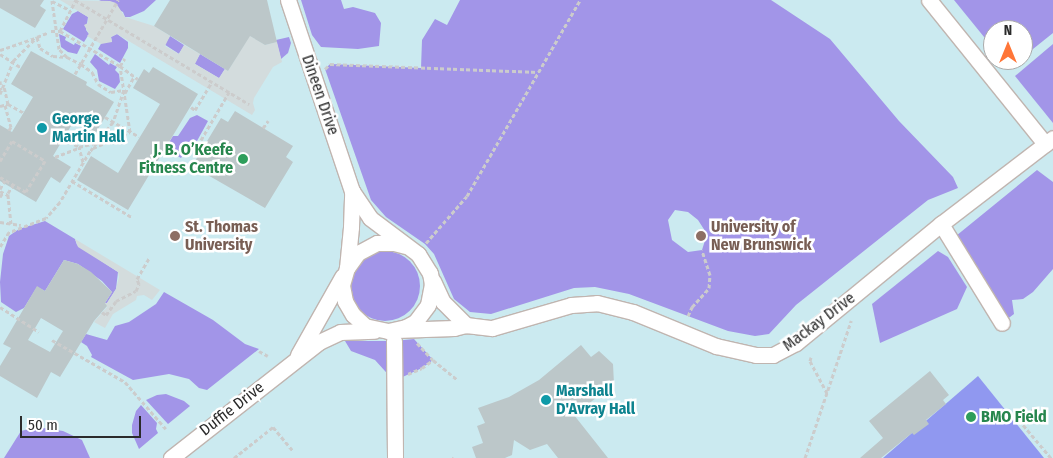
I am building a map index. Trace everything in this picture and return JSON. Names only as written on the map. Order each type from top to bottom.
[{"type":"street","name":"Dineen Drive","points":[[288,0],[352,190]]},
{"type":"street","points":[[929,0],[1049,141]]},
{"type":"street","name":"Mackay Drive","points":[[395,336],[466,325],[485,328],[499,327],[571,305],[597,303],[633,312],[716,346],[756,355],[773,354],[796,343],[941,224],[1049,141]]},
{"type":"street","points":[[352,190],[370,218],[423,260],[443,302],[466,325]]},
{"type":"street","name":"Duffie Drive","points":[[294,360],[346,270],[352,227],[352,190]]},
{"type":"street","points":[[941,224],[1002,323]]},
{"type":"street","points":[[395,336],[365,326],[348,309],[343,294],[346,270],[358,252],[377,243],[394,243],[405,246]]},
{"type":"street","points":[[395,336],[415,322],[425,309],[431,294],[430,273]]},
{"type":"street","name":"Duffie Drive","points":[[171,458],[294,360],[320,342],[340,332],[380,331]]},
{"type":"street","points":[[395,336],[395,458]]},
{"type":"path","points":[[58,30],[76,0],[249,104]]},
{"type":"path","points":[[74,74],[118,0]]},
{"type":"path","points":[[425,244],[467,196],[580,0]]},
{"type":"path","points":[[70,10],[52,1],[58,30],[59,49],[92,72],[98,84],[111,92],[124,92]]},
{"type":"path","points":[[0,52],[58,30],[120,66],[136,78],[124,92],[113,122],[92,148],[46,218],[9,232],[0,247]]},
{"type":"path","points":[[37,37],[40,48],[53,56],[68,57]]},
{"type":"path","points":[[1,93],[13,61],[37,37]]},
{"type":"path","points":[[0,52],[20,67]]},
{"type":"path","points":[[125,58],[120,66],[130,132]]},
{"type":"path","points":[[325,69],[330,64],[538,72]]},
{"type":"path","points":[[0,80],[1,93]]},
{"type":"path","points":[[191,106],[195,110],[212,82]]},
{"type":"path","points":[[4,85],[11,128],[9,130]]},
{"type":"path","points":[[200,140],[229,92]]},
{"type":"path","points":[[0,106],[7,104],[24,113]]},
{"type":"path","points":[[105,117],[139,137]]},
{"type":"path","points":[[264,128],[268,121]]},
{"type":"path","points":[[92,148],[130,132]]},
{"type":"path","points":[[63,138],[79,148],[83,163]]},
{"type":"path","points":[[0,161],[12,141],[45,161],[26,192],[0,177]]},
{"type":"path","points":[[55,157],[96,143]]},
{"type":"path","points":[[0,198],[5,180]]},
{"type":"path","points":[[72,181],[133,218]]},
{"type":"path","points":[[11,183],[8,195],[11,224]]},
{"type":"path","points":[[1,191],[8,195]]},
{"type":"path","points":[[0,222],[24,226]]},
{"type":"path","points":[[688,316],[692,307],[709,288],[710,275],[702,250]]},
{"type":"path","points":[[102,312],[106,314],[116,301],[136,291],[139,284],[137,279],[150,258]]},
{"type":"path","points":[[0,307],[39,332]]},
{"type":"path","points":[[805,458],[851,321]]},
{"type":"path","points":[[414,339],[432,360],[458,380]]},
{"type":"path","points":[[52,340],[125,382],[166,429]]},
{"type":"path","points":[[259,351],[268,356]]},
{"type":"path","points":[[811,357],[810,361],[827,393]]},
{"type":"path","points":[[394,381],[422,368],[432,360]]},
{"type":"path","points":[[1035,408],[1020,420],[1051,458]]},
{"type":"path","points":[[234,458],[273,427],[293,451]]},
{"type":"shaded area","name":"University of New Brunswick","points":[[0,0],[1053,0],[1053,458],[0,458]]},
{"type":"shaded area","points":[[60,0],[110,1],[116,3],[125,17],[154,26],[170,36],[165,46],[179,54],[184,45],[200,54],[195,64],[219,78],[225,69],[228,71],[247,40],[247,34],[265,45],[277,42],[282,62],[273,67],[254,98],[255,110],[252,115],[117,34],[111,37],[112,42],[101,44],[87,36],[89,34],[84,25],[88,23],[88,17]]},
{"type":"shaded area","points":[[99,0],[156,0],[144,11],[130,17],[125,17],[123,12]]},
{"type":"shaded area","points":[[301,0],[341,0],[344,9],[353,7],[375,13],[381,23],[379,46],[358,49],[321,47],[312,35]]},
{"type":"shaded area","points":[[460,0],[771,0],[830,39],[899,121],[953,177],[958,188],[928,200],[796,305],[769,334],[755,336],[728,331],[629,294],[595,287],[574,288],[491,314],[470,312],[454,299],[434,254],[425,244],[386,217],[371,200],[325,69],[330,64],[421,68],[422,40],[435,19],[447,25]],"holes":[[[675,210],[688,212],[698,220],[707,234],[702,250],[688,252],[672,240],[668,220]]]},
{"type":"shaded area","points":[[954,0],[1053,0],[1053,33],[1033,49],[1033,20],[983,20],[983,36]]},
{"type":"shaded area","points":[[78,11],[88,17],[86,30],[89,34],[84,42],[63,29],[72,14]]},
{"type":"shaded area","points":[[59,34],[66,37],[65,40],[74,45],[75,43],[81,46],[77,54],[68,52],[61,47]]},
{"type":"shaded area","points":[[117,34],[128,42],[128,48],[120,63],[98,49],[102,42],[112,42],[111,37]]},
{"type":"shaded area","points":[[170,36],[184,45],[179,54],[165,44]]},
{"type":"shaded area","points":[[289,37],[291,43],[288,53],[281,59],[276,40]]},
{"type":"shaded area","points":[[1053,44],[1053,123],[1015,76],[1022,70],[1033,70],[1033,61]]},
{"type":"shaded area","points":[[95,54],[109,65],[110,63],[117,67],[115,70],[119,74],[120,82],[115,89],[99,81],[97,70],[90,62]]},
{"type":"shaded area","points":[[200,54],[225,69],[219,78],[194,63]]},
{"type":"shaded area","points":[[197,115],[208,121],[197,141],[193,139],[181,158],[165,149],[173,136],[178,136],[190,118]]},
{"type":"shaded area","points":[[1037,170],[1053,182],[1053,269],[1033,292],[1023,299],[1012,300],[1014,314],[1002,323],[951,240]]},
{"type":"shaded area","points":[[45,221],[75,239],[77,245],[118,272],[116,289],[107,303],[105,303],[112,292],[102,281],[78,264],[64,260],[45,291],[37,287],[24,308],[16,312],[1,302],[0,282],[3,254],[9,236],[19,229]]},
{"type":"shaded area","points":[[75,239],[160,290],[152,300],[144,295],[137,296],[136,300],[113,314],[105,328],[94,322],[107,307],[105,303],[107,303],[116,289],[119,277],[118,272],[78,247]]},
{"type":"shaded area","points":[[378,251],[392,251],[405,256],[415,266],[420,279],[420,293],[415,306],[405,316],[392,321],[378,321],[365,316],[355,306],[350,293],[350,279],[355,266],[365,256]]},
{"type":"shaded area","points":[[938,251],[948,257],[967,287],[957,309],[880,343],[872,304]]},
{"type":"shaded area","points":[[164,292],[213,320],[245,344],[259,349],[207,390],[199,388],[189,379],[169,374],[133,380],[91,357],[92,355],[87,346],[81,342],[86,334],[107,340],[115,326],[129,322],[156,304]]},
{"type":"shaded area","points":[[414,339],[433,360],[422,368],[394,381],[375,360],[351,351],[345,341],[394,341]]},
{"type":"shaded area","name":"BMO Field","points":[[978,376],[1044,458],[883,458]]},
{"type":"shaded area","points":[[166,394],[184,401],[190,406],[168,424],[146,400],[157,395]]},
{"type":"shaded area","points":[[141,405],[157,423],[156,429],[158,433],[139,449],[132,433],[132,425],[136,411]]},
{"type":"shaded area","points":[[37,427],[63,431],[82,440],[90,458],[4,458],[21,431]]},
{"type":"building","points":[[0,0],[44,0],[40,6],[46,10],[35,28],[0,8]]},
{"type":"building","points":[[170,0],[267,0],[277,42],[265,45],[250,36],[228,71],[154,26]]},
{"type":"building","name":"George Martin Hall","points":[[31,51],[87,82],[86,85],[114,102],[95,134],[74,121],[53,156],[71,167],[60,183],[51,177],[36,202],[0,181],[0,125],[12,132],[33,97],[11,84]]},
{"type":"building","points":[[153,67],[198,94],[128,210],[77,180],[91,156],[118,173],[160,104],[133,88],[144,69],[149,73]]},
{"type":"building","name":"J. B. O’Keefe Fitness Centre","points":[[235,111],[293,146],[286,157],[293,162],[265,208],[192,166],[221,118],[228,122]]},
{"type":"building","points":[[64,260],[78,264],[91,272],[112,292],[105,303],[107,306],[94,321],[60,377],[51,372],[37,398],[0,376],[0,366],[11,348],[3,344],[37,286],[45,291]],"holes":[[[41,318],[63,331],[50,352],[28,340]]]},
{"type":"building","name":"Marshall D'Avray Hall","points":[[581,345],[591,357],[599,351],[613,364],[614,384],[574,415],[608,458],[558,458],[547,444],[530,450],[514,440],[512,455],[505,458],[476,458],[472,447],[483,443],[477,426],[485,423],[478,408],[509,397],[539,380]]},
{"type":"building","points":[[930,371],[949,395],[943,400],[946,404],[926,420],[929,424],[914,435],[912,433],[881,458],[860,458],[883,438],[869,421]]},
{"type":"place","name":"George Martin Hall","points":[[42,128]]},
{"type":"place","name":"J. B. O’Keefe Fitness Centre","points":[[243,159]]},
{"type":"place","name":"St. Thomas University","points":[[175,236]]},
{"type":"place","name":"University of New Brunswick","points":[[701,236]]},
{"type":"place","name":"Marshall D'Avray Hall","points":[[546,400]]},
{"type":"place","name":"BMO Field","points":[[971,417]]}]
